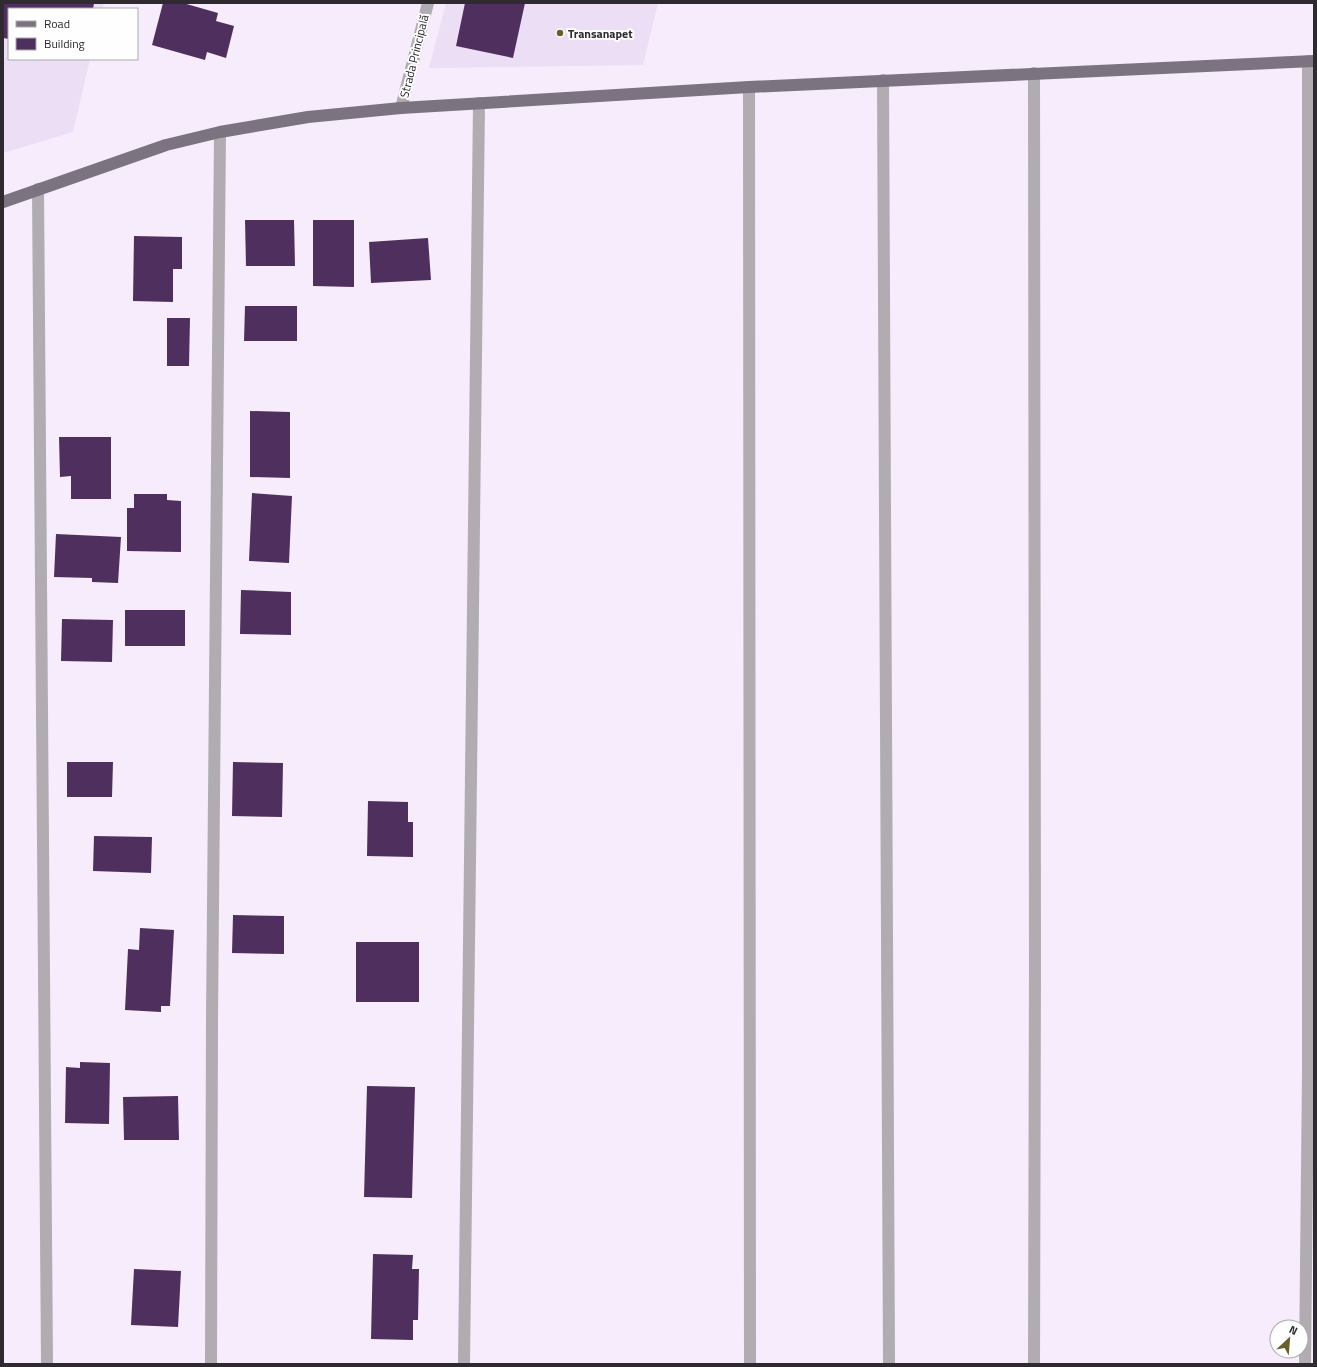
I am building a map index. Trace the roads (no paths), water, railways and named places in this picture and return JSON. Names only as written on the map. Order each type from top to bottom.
[{"type":"main road","points":[[3,202],[166,145],[220,132],[308,117],[401,108],[749,87],[1311,61]]},
{"type":"street","name":"Strada Principală","points":[[401,108],[428,3]]},
{"type":"street","points":[[1305,1364],[1308,1072],[1311,61]]},
{"type":"street","points":[[1034,73],[1034,1364]]},
{"type":"street","points":[[883,80],[888,1364]]},
{"type":"street","points":[[749,87],[750,1364]]},
{"type":"street","points":[[464,1364],[479,103]]},
{"type":"street","points":[[211,1364],[212,1010],[220,132]]},
{"type":"street","points":[[38,189],[47,1364]]},
{"type":"place","name":"Transanapet","points":[[560,33]]}]
